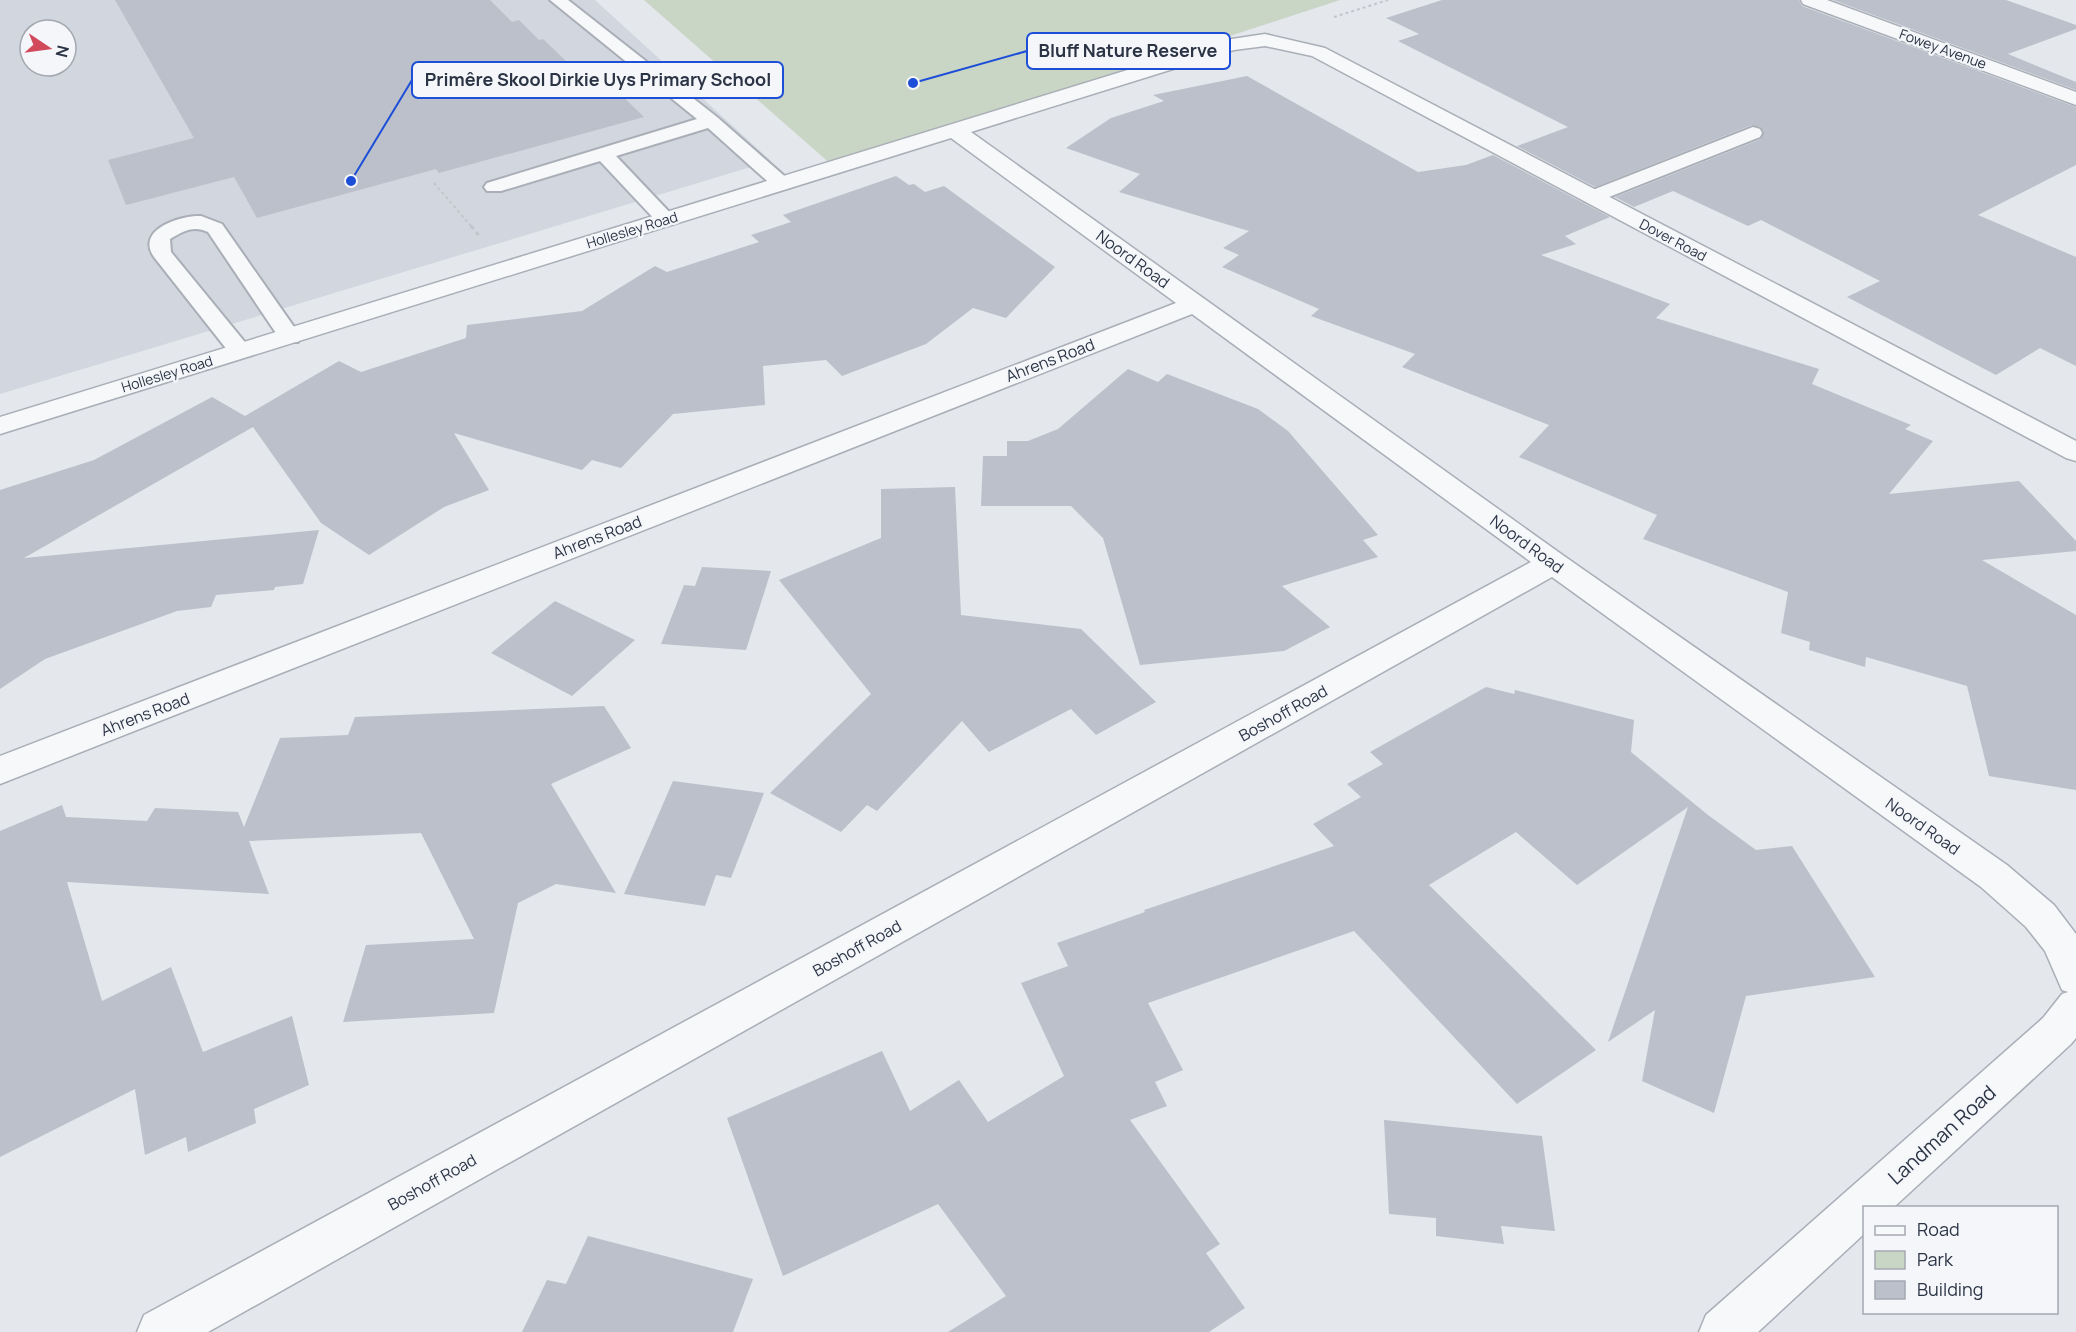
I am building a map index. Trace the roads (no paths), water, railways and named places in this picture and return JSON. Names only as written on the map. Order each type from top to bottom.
[{"type":"street","name":"Fowey Avenue","points":[[1810,0],[2076,99]]},
{"type":"street","name":"Hollesley Road","points":[[0,426],[1232,44],[1265,40]]},
{"type":"street","name":"Dover Road","points":[[1265,40],[1301,46],[1318,52],[2076,452]]},
{"type":"street","name":"Noord Road","points":[[954,130],[1553,563],[1994,876],[2040,916],[2060,941],[2076,978]]},
{"type":"street","name":"Ahrens Road","points":[[0,770],[1195,304]]},
{"type":"street","name":"Boshoff Road","points":[[161,1332],[1553,563]]},
{"type":"street","name":"Landman Road","points":[[1863,1206],[2057,1031],[2076,1007]]},
{"type":"street","name":"Landman Road","points":[[1724,1332],[1863,1206]]},
{"type":"lane","points":[[558,0],[711,121],[782,184]]},
{"type":"lane","points":[[494,187],[711,121]]},
{"type":"lane","points":[[1592,197],[1753,133]]},
{"type":"lane","points":[[603,153],[666,220]]},
{"type":"lane","points":[[240,351],[161,253],[160,237],[174,228],[194,221],[209,224],[215,228],[290,337]]},
{"type":"place","name":"Bluff Nature Reserve","points":[[913,83]]},
{"type":"place","name":"Primêre Skool Dirkie Uys Primary School","points":[[351,181]]}]
